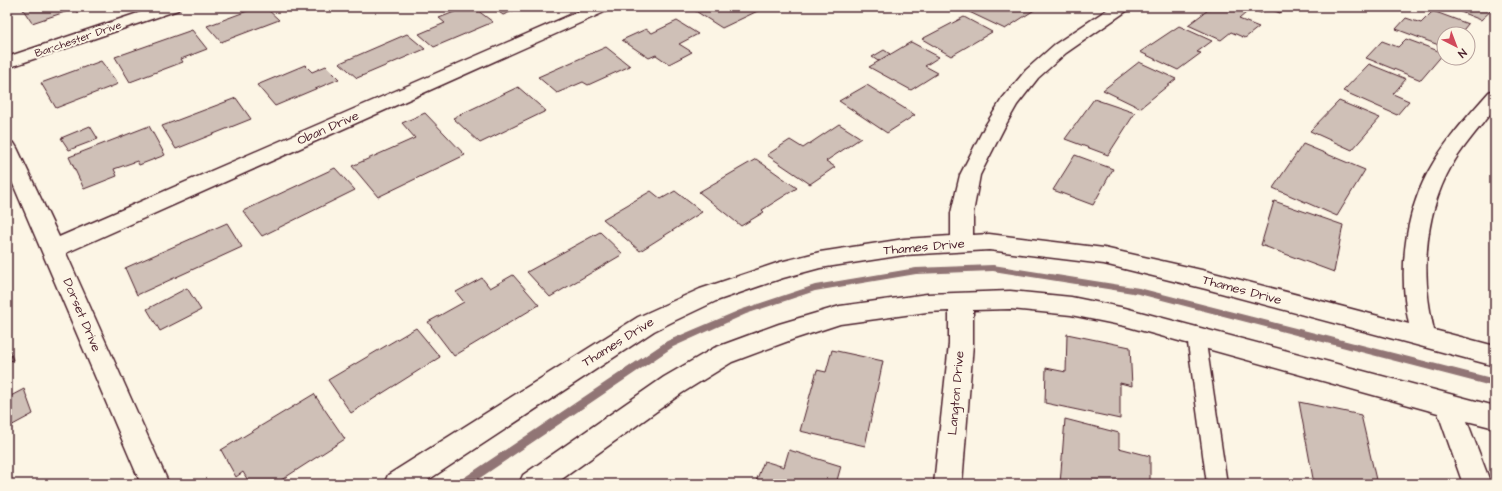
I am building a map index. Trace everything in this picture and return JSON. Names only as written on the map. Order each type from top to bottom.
[{"type":"street","name":"Barchester Drive","points":[[7,63],[172,7]]},
{"type":"street","name":"Oban Drive","points":[[53,248],[603,7]]},
{"type":"street","points":[[962,243],[962,213],[970,175],[995,126],[1009,103],[1032,74],[1060,49],[1122,7]]},
{"type":"street","points":[[1424,338],[1418,309],[1416,262],[1421,212],[1438,172],[1459,139],[1495,96]]},
{"type":"street","name":"Dorset Drive","points":[[7,148],[53,248],[155,484]]},
{"type":"street","name":"Thames Drive","points":[[398,484],[646,324],[708,295],[780,270],[820,260],[904,247],[988,242],[1104,256],[1206,280],[1495,356]]},
{"type":"street","points":[[533,484],[673,385],[724,355],[788,331],[840,315],[927,303],[1010,300],[1072,306],[1125,316],[1495,417]]},
{"type":"street","name":"Langton Drive","points":[[948,484],[961,344],[961,302]]},
{"type":"street","points":[[1448,404],[1477,484]]},
{"type":"lane","points":[[1196,336],[1217,484]]},
{"type":"building","points":[[91,7],[77,12],[74,9],[32,23],[22,8]]},
{"type":"building","points":[[258,7],[265,7],[279,20],[221,42],[207,26]]},
{"type":"building","points":[[467,7],[473,7],[493,22],[434,47],[419,34],[445,23],[439,18]]},
{"type":"building","points":[[492,7],[522,7],[503,15]]},
{"type":"building","points":[[701,7],[766,7],[722,28],[694,10]]},
{"type":"building","points":[[970,7],[1039,7],[1005,29],[965,10]]},
{"type":"building","points":[[1212,7],[1231,7],[1246,13],[1239,19],[1259,27],[1245,38],[1231,32],[1221,40],[1188,25]]},
{"type":"building","points":[[1245,7],[1287,7],[1280,13],[1267,8],[1261,13]]},
{"type":"building","points":[[1448,7],[1495,7],[1481,20]]},
{"type":"building","points":[[1433,11],[1468,24],[1466,26],[1436,26],[1436,44],[1396,29],[1406,18],[1421,23]]},
{"type":"building","points":[[964,17],[992,32],[951,56],[922,39]]},
{"type":"building","points":[[677,21],[698,34],[679,44],[692,52],[669,64],[656,55],[649,58],[622,40],[646,29],[652,33]]},
{"type":"building","points":[[1179,26],[1212,41],[1197,52],[1201,53],[1178,70],[1140,52]]},
{"type":"building","points":[[192,30],[207,49],[181,59],[183,62],[130,82],[115,57]]},
{"type":"building","points":[[407,34],[425,49],[357,78],[340,63]]},
{"type":"building","points":[[1406,39],[1436,50],[1436,62],[1421,80],[1366,58],[1382,41],[1398,47]]},
{"type":"building","points":[[911,42],[939,57],[925,66],[938,73],[911,90],[869,67]]},
{"type":"building","points":[[606,47],[630,66],[588,85],[583,82],[557,93],[538,77]]},
{"type":"building","points":[[884,50],[890,54],[878,61],[872,57]]},
{"type":"building","points":[[101,61],[118,84],[56,108],[41,83]]},
{"type":"building","points":[[1139,62],[1176,79],[1140,108],[1103,90]]},
{"type":"building","points":[[1369,64],[1406,79],[1393,94],[1409,101],[1397,115],[1343,91]]},
{"type":"building","points":[[305,65],[312,72],[326,66],[339,79],[275,106],[257,85]]},
{"type":"building","points":[[867,85],[915,115],[887,133],[839,101]]},
{"type":"building","points":[[518,87],[546,111],[480,143],[453,118]]},
{"type":"building","points":[[236,98],[251,119],[176,149],[162,126]]},
{"type":"building","points":[[1094,99],[1135,113],[1108,155],[1065,139]]},
{"type":"building","points":[[1339,101],[1380,118],[1352,150],[1310,131]]},
{"type":"building","points":[[425,113],[465,155],[378,197],[352,166],[415,138],[402,123]]},
{"type":"building","points":[[839,124],[861,138],[826,161],[835,167],[810,184],[767,155],[790,140],[803,148]]},
{"type":"building","points":[[90,126],[98,139],[69,150],[61,138]]},
{"type":"building","points":[[149,126],[165,155],[139,165],[137,161],[114,169],[117,176],[84,189],[69,157]]},
{"type":"building","points":[[1303,144],[1365,170],[1337,216],[1273,188]]},
{"type":"building","points":[[1075,155],[1113,169],[1093,205],[1053,190]]},
{"type":"building","points":[[756,159],[797,188],[762,210],[764,212],[741,226],[699,192]]},
{"type":"building","points":[[335,168],[355,190],[262,236],[243,211]]},
{"type":"building","points":[[651,191],[661,199],[675,191],[702,212],[640,251],[603,219]]},
{"type":"building","points":[[1274,201],[1343,225],[1334,272],[1261,245]]},
{"type":"building","points":[[227,223],[242,247],[137,295],[125,268]]},
{"type":"building","points":[[600,232],[623,254],[550,297],[527,272]]},
{"type":"building","points":[[513,275],[539,305],[454,356],[428,322],[464,302],[456,292],[482,278],[490,288]]},
{"type":"building","points":[[187,288],[201,310],[160,331],[147,309]]},
{"type":"building","points":[[416,328],[440,357],[351,413],[328,380]]},
{"type":"building","points":[[1067,334],[1130,347],[1132,386],[1120,383],[1120,419],[1045,403],[1046,368],[1066,372]]},
{"type":"building","points":[[7,343],[13,360],[7,362]]},
{"type":"building","points":[[832,350],[883,361],[865,446],[800,431],[817,370],[826,372]]},
{"type":"building","points":[[24,389],[33,414],[7,428],[7,398]]},
{"type":"building","points":[[314,394],[345,439],[275,484],[250,484],[243,472],[236,477],[221,450]]},
{"type":"building","points":[[1299,402],[1361,415],[1377,484],[1314,484]]},
{"type":"building","points":[[1065,419],[1119,433],[1119,448],[1150,456],[1150,484],[1131,484],[1122,481],[1122,484],[1060,484]]},
{"type":"building","points":[[789,450],[841,466],[836,484],[755,484],[764,461],[784,467]]},
{"type":"waterway","points":[[463,484],[670,344],[743,312],[815,288],[916,271],[993,268],[1139,291],[1495,383]]}]
